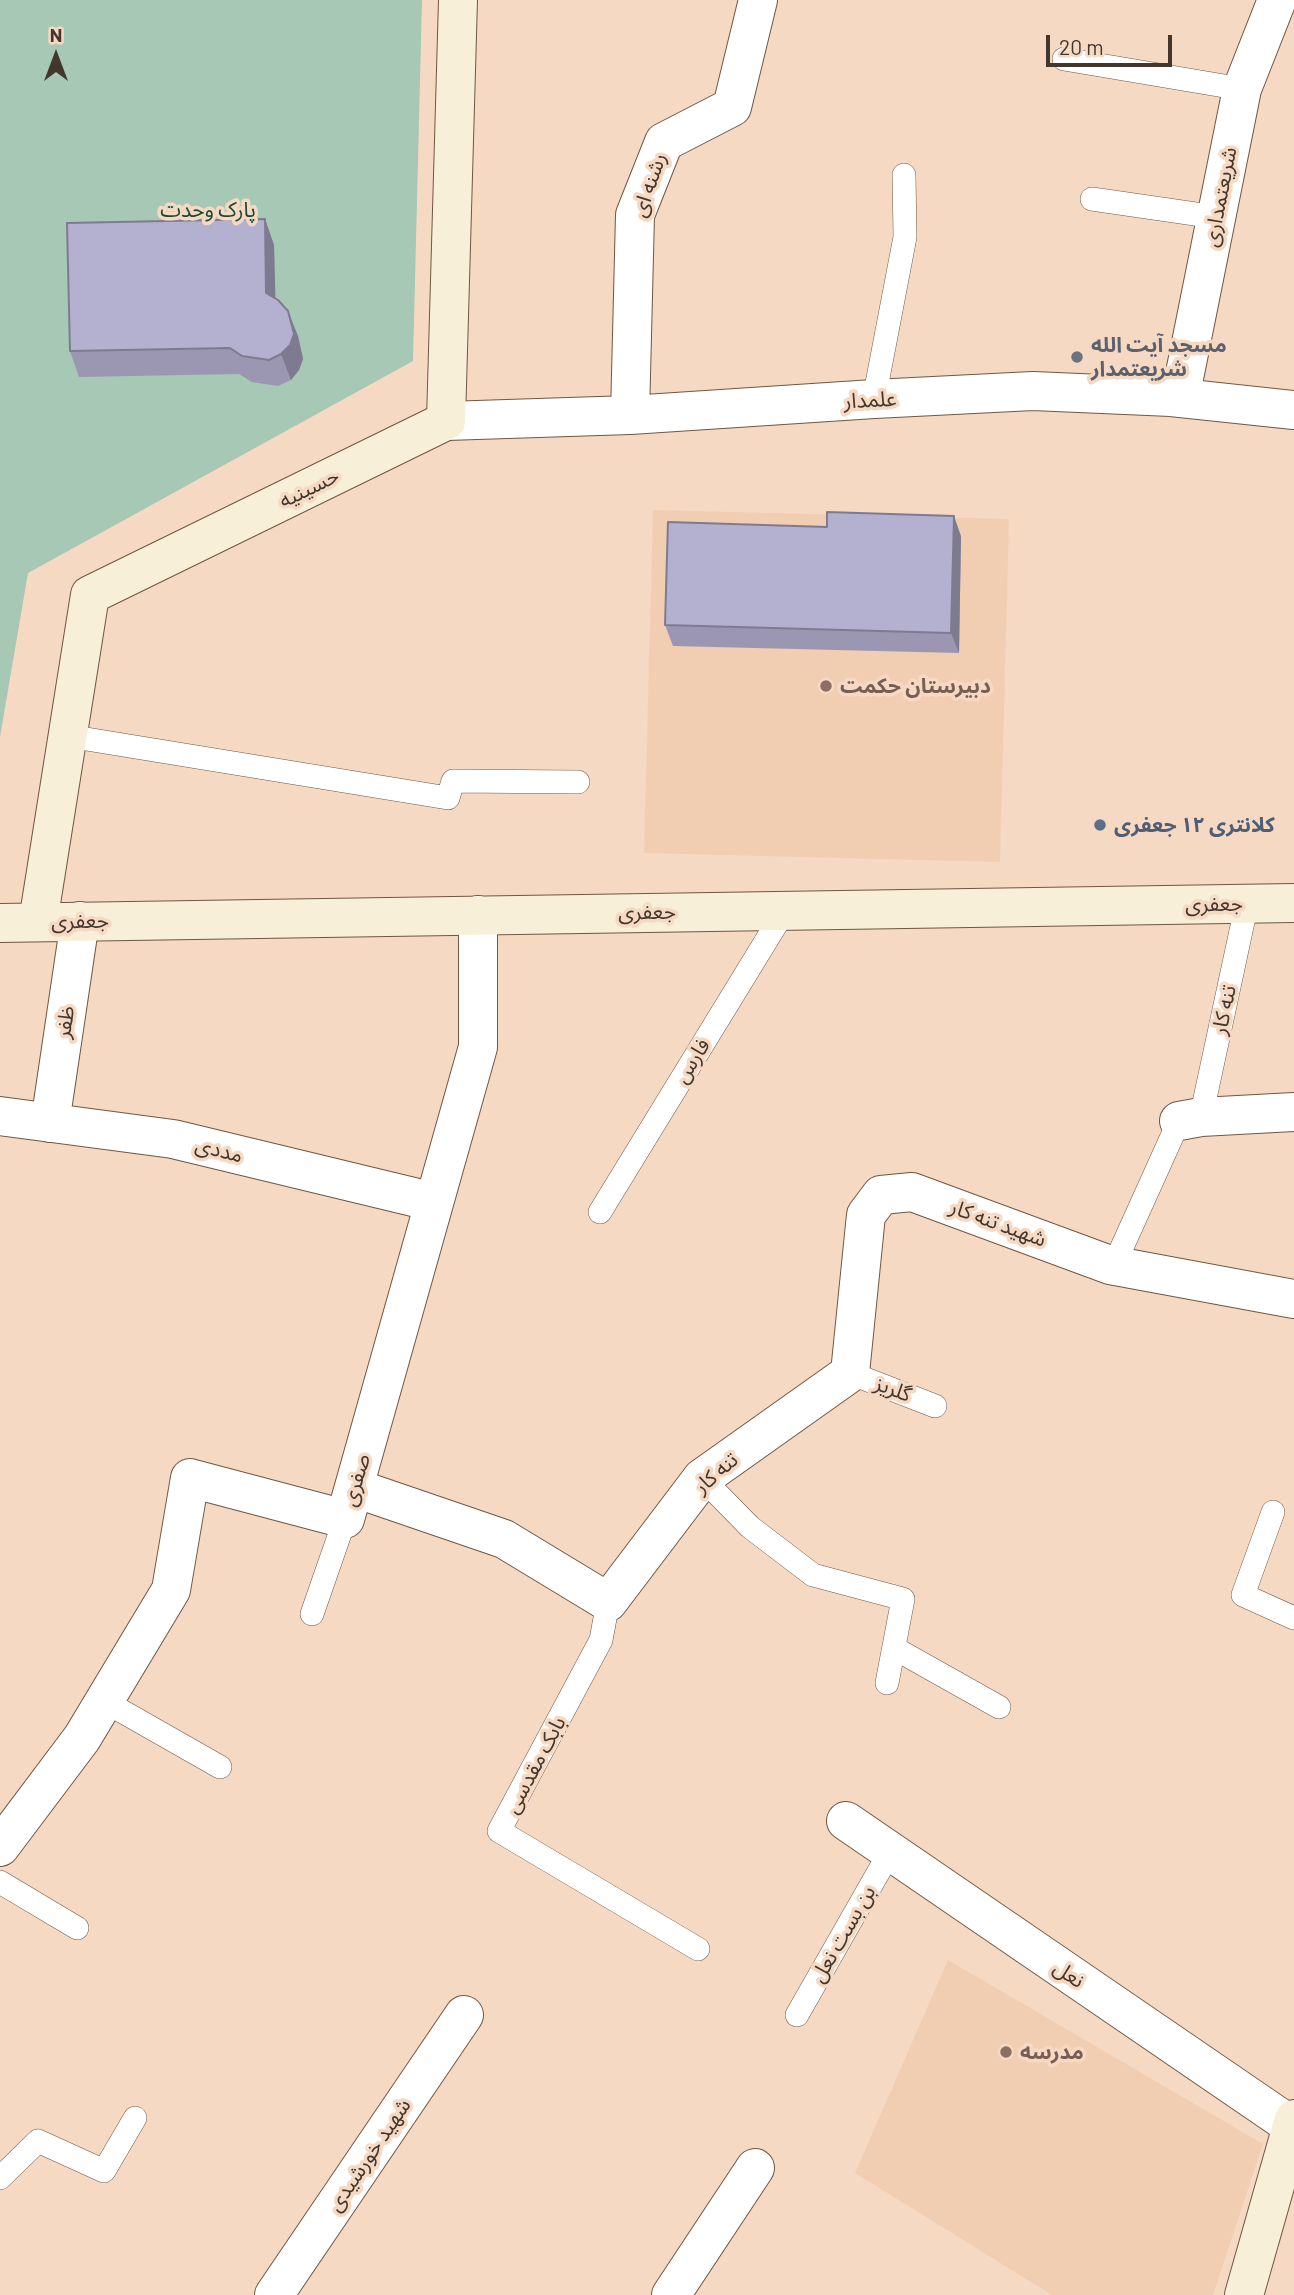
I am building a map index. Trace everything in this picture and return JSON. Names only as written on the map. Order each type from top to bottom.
[{"type":"street","points":[[446,421],[458,0]]},
{"type":"street","name":"رشنه ای","points":[[631,415],[635,215],[664,142],[732,107],[758,0]]},
{"type":"street","name":"شریعتمداری","points":[[1180,398],[1242,89],[1277,0]]},
{"type":"street","name":"علمدار","points":[[446,421],[631,415],[1033,391],[1180,398],[1294,410]]},
{"type":"street","name":"حسینیه","points":[[37,922],[90,596],[446,421]]},
{"type":"street","name":"جعفری","points":[[0,923],[1294,902]]},
{"type":"street","name":"صفری","points":[[0,1847],[82,1738],[170,1590],[190,1478],[350,1503],[478,1047],[478,915]]},
{"type":"street","name":"ظفر","points":[[50,1123],[80,921]]},
{"type":"street","points":[[1190,1119],[1294,1112]]},
{"type":"street","name":"مددی","points":[[0,1116],[173,1139],[434,1202]]},
{"type":"street","name":"شهید تنه کار","points":[[850,1373],[866,1215],[881,1195],[912,1192],[1114,1265],[1294,1299]]},
{"type":"street","name":"تنه کار","points":[[608,1602],[702,1478],[850,1373]]},
{"type":"street","points":[[350,1503],[504,1539],[608,1602]]},
{"type":"street","name":"نعل","points":[[846,1821],[1293,2122]]},
{"type":"street","name":"شهید خورشیدی","points":[[274,2295],[464,2015]]},
{"type":"street","points":[[1244,2295],[1293,2122]]},
{"type":"street","points":[[671,2295],[755,2168]]},
{"type":"lane","points":[[1064,59],[1242,89]]},
{"type":"lane","points":[[874,399],[905,237],[904,175]]},
{"type":"lane","points":[[1092,199],[1216,217]]},
{"type":"lane","points":[[68,736],[447,798],[453,781],[578,782]]},
{"type":"lane","name":"تنه کار","points":[[1114,1265],[1190,1119],[1247,903]]},
{"type":"lane","name":"فارس","points":[[600,1212],[785,910]]},
{"type":"lane","name":"گلریز","points":[[850,1373],[935,1406]]},
{"type":"lane","points":[[702,1478],[750,1527],[813,1575],[903,1599],[887,1682]]},
{"type":"lane","points":[[312,1614],[350,1503]]},
{"type":"lane","points":[[1273,1512],[1242,1595],[1294,1618]]},
{"type":"lane","name":"بابک مقدسی","points":[[608,1602],[601,1640],[499,1831],[698,1949]]},
{"type":"lane","points":[[894,1648],[999,1707]]},
{"type":"lane","points":[[104,1701],[220,1768]]},
{"type":"lane","name":"بن بست نعل","points":[[797,2015],[890,1852]]},
{"type":"lane","points":[[0,1882],[77,1928]]},
{"type":"lane","points":[[0,2178],[37,2141],[104,2171],[135,2118]]},
{"type":"shaded area","name":"دبیرستان حکمت","points":[[653,510],[1009,519],[1000,862],[644,853]]},
{"type":"shaded area","name":"مدرسه","points":[[948,1960],[1263,2144],[1213,2295],[1052,2295],[855,2173]]},
{"type":"green space","name":"پارک وحدت","points":[[0,0],[422,0],[413,361],[28,573],[0,737]]},
{"type":"building","points":[[265,219],[266,293],[278,300],[288,311],[294,334],[290,345],[281,354],[269,360],[242,356],[230,348],[70,351],[67,223]]},
{"type":"building","points":[[827,512],[954,516],[951,633],[665,625],[668,522],[827,527]]},
{"type":"place","name":"مسجد آیت الله شریعتمدار","points":[[1077,357]]},
{"type":"place","name":"دبیرستان حکمت","points":[[826,686]]},
{"type":"place","name":"کلانتری ۱۲ جعفری","points":[[1100,825]]},
{"type":"place","name":"مدرسه","points":[[1006,2052]]}]
